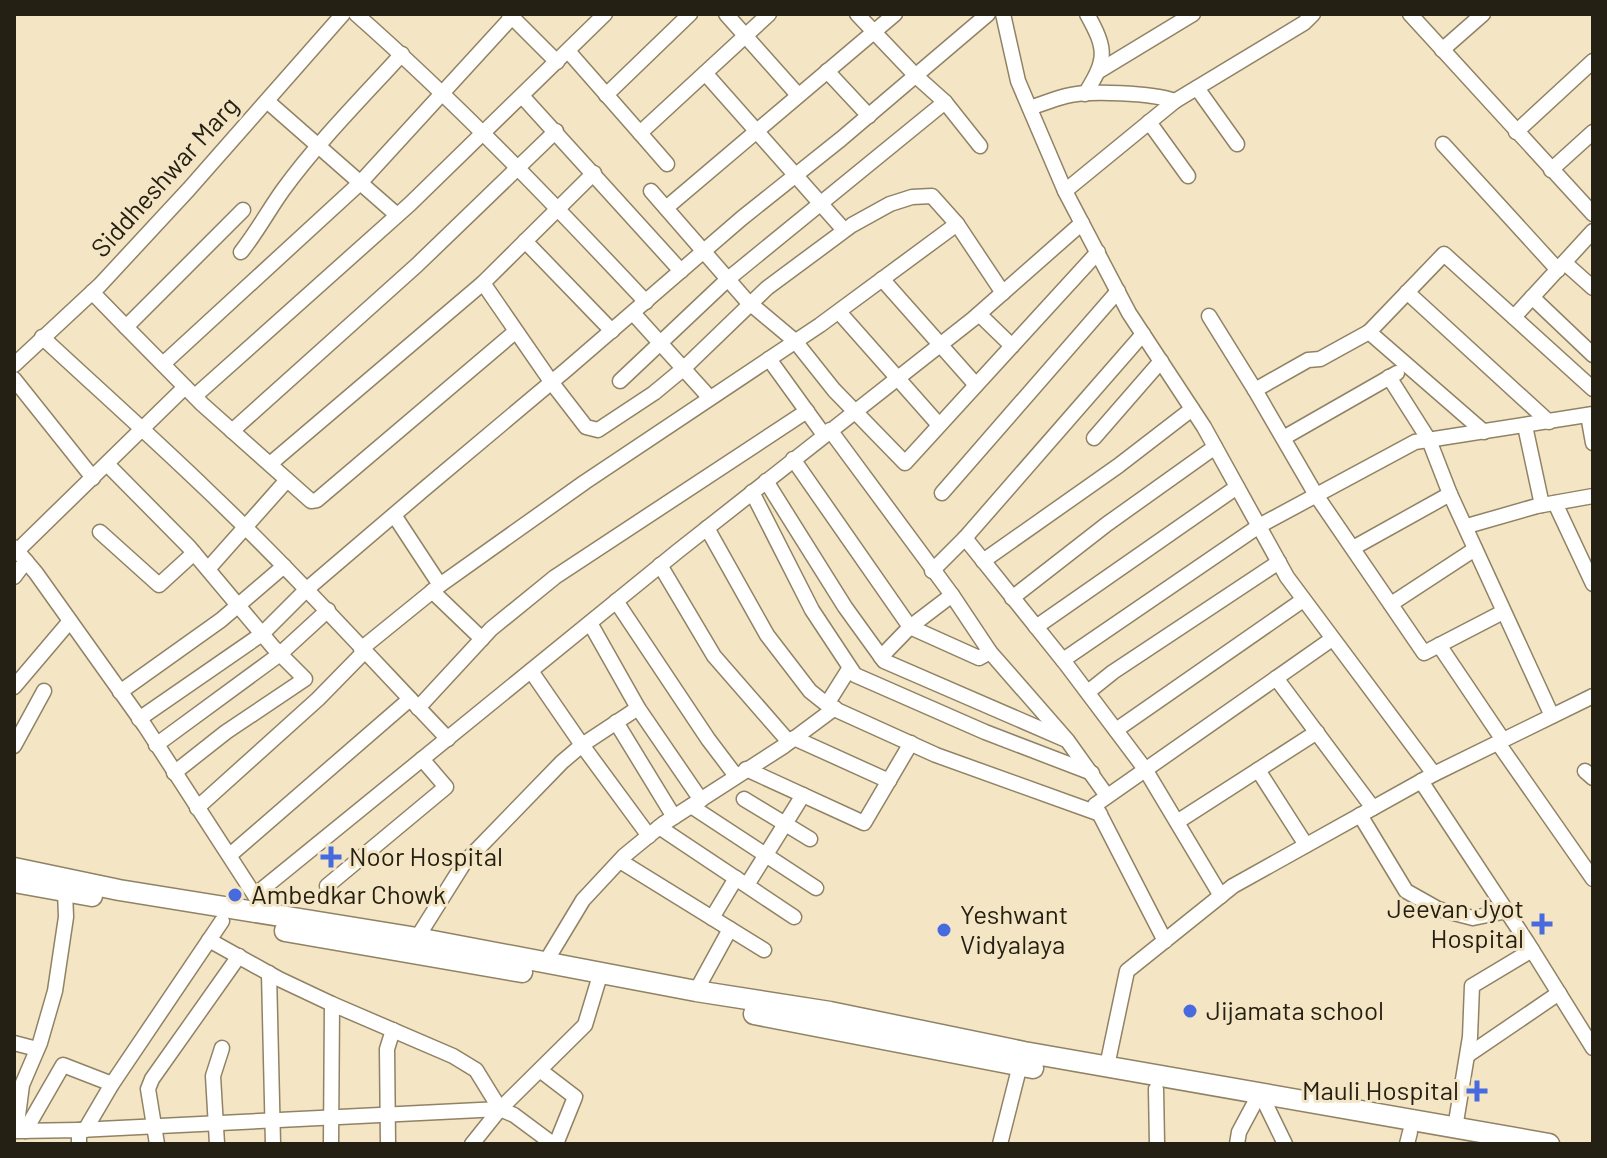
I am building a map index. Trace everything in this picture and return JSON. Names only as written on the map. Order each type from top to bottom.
[{"type":"main road","points":[[14,868],[119,890],[417,938],[545,963],[600,979],[1020,1065],[1260,1105],[1409,1138],[1470,1144]]},
{"type":"main road","points":[[14,882],[222,921],[830,1012],[1107,1066],[1549,1144]]},
{"type":"street","name":"Siddheshwar Marg","points":[[14,365],[92,292],[189,189],[343,14]]},
{"type":"street","points":[[356,14],[443,92],[520,168],[646,302]]},
{"type":"street","points":[[606,95],[690,14]]},
{"type":"street","points":[[726,14],[798,95]]},
{"type":"street","points":[[640,133],[769,14]]},
{"type":"street","points":[[857,14],[945,102],[980,146]]},
{"type":"street","points":[[666,208],[895,14]]},
{"type":"street","points":[[139,719],[262,634],[307,589],[988,14]]},
{"type":"street","points":[[1003,14],[1018,81],[1065,191],[1118,291],[1215,447],[1279,562],[1427,778],[1593,1048]]},
{"type":"street","points":[[1085,94],[1099,71],[1103,49],[1087,14]]},
{"type":"street","points":[[1099,71],[1193,14]]},
{"type":"street","points":[[1065,191],[1175,101],[1304,23],[1313,14]]},
{"type":"street","points":[[1410,14],[1593,214]]},
{"type":"street","points":[[1442,50],[1483,14]]},
{"type":"street","points":[[163,364],[360,183],[510,15],[606,95],[667,164]]},
{"type":"street","points":[[14,577],[19,553],[107,464],[397,215],[522,96],[600,16]]},
{"type":"street","points":[[241,252],[318,146],[402,54]]},
{"type":"street","points":[[1516,132],[1593,61]]},
{"type":"street","points":[[827,71],[869,116]]},
{"type":"street","points":[[705,73],[844,230]]},
{"type":"street","points":[[1197,88],[1237,144]]},
{"type":"street","points":[[1030,108],[1069,95],[1085,94],[1148,95],[1175,101]]},
{"type":"street","points":[[522,96],[681,271]]},
{"type":"street","points":[[267,101],[397,215]]},
{"type":"street","points":[[620,381],[728,279],[945,102]]},
{"type":"street","points":[[1149,122],[1188,176]]},
{"type":"street","points":[[232,431],[417,265],[556,131]]},
{"type":"street","points":[[1551,170],[1593,132]]},
{"type":"street","points":[[1443,144],[1562,266],[1593,288]]},
{"type":"street","points":[[270,464],[483,283],[594,173]]},
{"type":"street","points":[[651,191],[750,304],[795,341],[834,390],[905,463],[1098,252]]},
{"type":"street","points":[[483,283],[515,332],[586,427],[598,430],[654,393],[683,369],[794,266],[844,230],[890,204],[912,197],[932,196],[957,224],[1003,293]]},
{"type":"street","points":[[126,327],[243,210]]},
{"type":"street","points":[[255,895],[660,565],[979,314],[1082,223]]},
{"type":"street","points":[[197,808],[318,699],[363,650],[436,588],[839,312],[957,224]]},
{"type":"street","points":[[1514,317],[1593,231]]},
{"type":"street","points":[[525,241],[612,331]]},
{"type":"street","points":[[1255,390],[1308,360],[1320,359],[1369,332],[1444,254],[1593,389]]},
{"type":"street","points":[[882,279],[976,385]]},
{"type":"street","points":[[942,493],[1118,291]]},
{"type":"street","points":[[92,292],[190,391],[311,501],[317,500],[515,332]]},
{"type":"street","points":[[1407,292],[1549,422]]},
{"type":"street","points":[[1532,297],[1593,355]]},
{"type":"street","points":[[839,312],[939,425]]},
{"type":"street","points":[[633,313],[710,398]]},
{"type":"street","points":[[979,314],[1012,346]]},
{"type":"street","points":[[1209,316],[1285,437],[1316,495],[1424,653],[1503,612]]},
{"type":"street","points":[[1369,332],[1484,432]]},
{"type":"street","points":[[932,571],[965,538],[1143,334]]},
{"type":"street","points":[[42,337],[284,566],[448,739]]},
{"type":"street","points":[[769,359],[952,595],[990,652],[1067,740],[1107,796]]},
{"type":"street","points":[[1094,438],[1161,361]]},
{"type":"street","points":[[1285,437],[1408,366]]},
{"type":"street","points":[[1389,377],[1429,440],[1450,494],[1552,716]]},
{"type":"street","points":[[14,379],[93,478]]},
{"type":"street","points":[[983,561],[1118,466],[1192,409]]},
{"type":"street","points":[[230,855],[414,703],[482,639],[555,577],[807,411]]},
{"type":"street","points":[[1063,660],[1259,526],[1415,442],[1591,414],[1593,443]]},
{"type":"street","points":[[1525,426],[1548,504],[1593,584]]},
{"type":"street","points":[[1012,598],[1107,524],[1215,447]]},
{"type":"street","points":[[793,459],[910,627],[979,658],[990,652]]},
{"type":"street","points":[[107,464],[194,553],[262,634],[305,679],[226,732],[174,773]]},
{"type":"street","points":[[208,569],[287,480]]},
{"type":"street","points":[[766,481],[845,607],[884,661],[1067,740]]},
{"type":"street","points":[[1036,627],[1237,487]]},
{"type":"street","points":[[752,492],[780,552],[855,675],[934,711],[1092,773]]},
{"type":"street","points":[[1353,548],[1450,494]]},
{"type":"street","points":[[1467,526],[1548,504],[1593,496]]},
{"type":"street","points":[[394,515],[436,588],[482,639]]},
{"type":"street","points":[[707,528],[767,635],[810,691],[831,706],[936,755],[1100,814]]},
{"type":"street","points":[[100,532],[159,585],[194,553]]},
{"type":"street","points":[[965,538],[1145,769],[1221,896]]},
{"type":"street","points":[[1391,604],[1475,549]]},
{"type":"street","points":[[19,553],[139,719],[267,915]]},
{"type":"street","points":[[1088,692],[1113,672],[1279,562]]},
{"type":"street","points":[[660,565],[714,656],[791,740],[889,781]]},
{"type":"street","points":[[120,692],[238,606],[284,566]]},
{"type":"street","points":[[881,657],[910,627],[952,595]]},
{"type":"street","points":[[1116,730],[1303,600]]},
{"type":"street","points":[[616,601],[708,739],[741,773],[803,795],[864,823],[911,743]]},
{"type":"street","points":[[156,745],[280,654],[328,610]]},
{"type":"street","points":[[14,687],[70,621]]},
{"type":"street","points":[[590,623],[696,803],[816,888]]},
{"type":"street","points":[[1165,941],[1095,805],[1332,639]]},
{"type":"street","points":[[1439,645],[1593,879]]},
{"type":"street","points":[[545,963],[583,900],[620,861],[674,817],[791,740],[831,706],[849,669]]},
{"type":"street","points":[[531,671],[582,745],[654,832],[741,882],[794,917]]},
{"type":"street","points":[[1276,678],[1317,732],[1367,811],[1406,891],[1438,909],[1473,918],[1507,911]]},
{"type":"street","points":[[14,746],[44,691]]},
{"type":"street","points":[[1107,1066],[1127,971],[1233,886],[1427,778],[1593,696]]},
{"type":"street","points":[[417,938],[464,863],[582,745],[638,708]]},
{"type":"street","points":[[616,722],[674,817]]},
{"type":"street","points":[[1177,822],[1317,732]]},
{"type":"street","points":[[327,886],[446,787],[422,759]]},
{"type":"street","points":[[1258,770],[1306,845]]},
{"type":"street","points":[[712,918],[766,855],[803,795]]},
{"type":"street","points":[[744,799],[810,839]]},
{"type":"street","points":[[620,861],[764,950]]},
{"type":"street","points":[[18,1131],[22,1085],[55,991],[66,917],[65,891]]},
{"type":"street","points":[[81,1135],[222,921]]},
{"type":"street","points":[[696,991],[730,929]]},
{"type":"street","points":[[209,940],[332,1004],[453,1056],[476,1070],[500,1109]]},
{"type":"street","points":[[1455,1128],[1468,1055],[1472,986],[1532,950]]},
{"type":"street","points":[[157,1144],[148,1089],[152,1079],[239,956]]},
{"type":"street","points":[[269,973],[273,1144]]},
{"type":"street","points":[[472,1144],[500,1109],[585,1025],[600,979]]},
{"type":"street","points":[[1468,1055],[1559,993]]},
{"type":"street","points":[[331,1144],[332,1004]]},
{"type":"street","points":[[388,1144],[387,1049],[393,1030]]},
{"type":"street","points":[[14,1043],[37,1049]]},
{"type":"street","points":[[217,1144],[213,1076],[222,1048]]},
{"type":"street","points":[[18,1131],[63,1065],[112,1084]]},
{"type":"street","points":[[1000,1144],[1020,1065]]},
{"type":"street","points":[[18,1131],[81,1135],[155,1126],[500,1109],[514,1115],[555,1144],[575,1097],[541,1071]]},
{"type":"street","points":[[1156,1089],[1157,1144]]},
{"type":"street","points":[[1237,1144],[1239,1132],[1260,1105],[1285,1144]]},
{"type":"place","name":"Noor Hospital","points":[[331,857]]},
{"type":"place","name":"Ambedkar Chowk","points":[[235,895]]},
{"type":"place","name":"Jeevan Jyot Hospital","points":[[1542,924]]},
{"type":"place","name":"Yeshwant Vidyalaya","points":[[944,930]]},
{"type":"place","name":"Jijamata school","points":[[1190,1011]]},
{"type":"place","name":"Mauli Hospital","points":[[1477,1091]]}]
